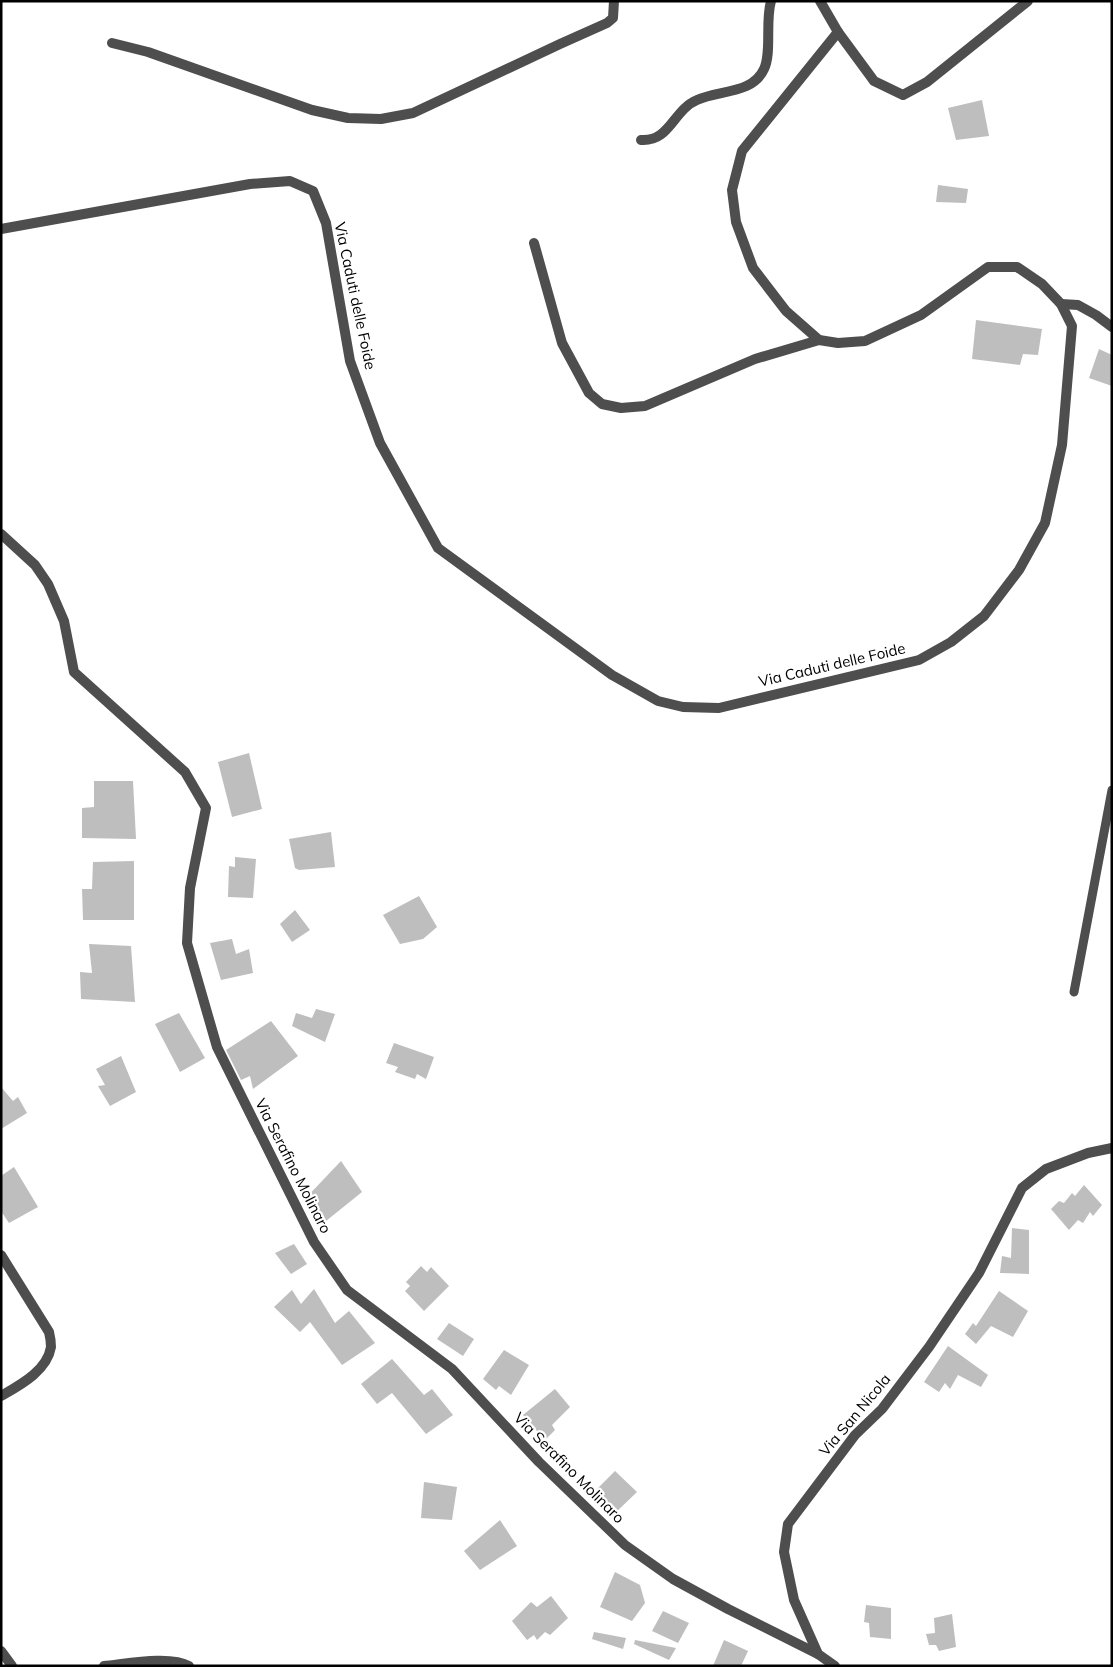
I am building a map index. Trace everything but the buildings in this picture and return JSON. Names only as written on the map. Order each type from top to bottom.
[{"type":"street","points":[[112,43],[148,52],[312,110],[348,118],[381,120],[413,113],[607,23],[613,18],[614,1]]},
{"type":"street","points":[[641,140],[650,141],[663,134],[688,104],[698,99],[746,87],[757,80],[765,69],[767,59],[768,13],[771,1]]},
{"type":"street","points":[[820,1],[838,32],[874,81],[903,95],[927,82],[1028,1]]},
{"type":"street","points":[[818,340],[786,311],[753,268],[736,222],[732,190],[742,151],[838,32]]},
{"type":"street","name":"Via Caduti delle Foide","points":[[1,229],[250,184],[290,181],[313,191],[326,223],[350,361],[380,443],[438,548],[612,675],[658,701],[683,707],[719,708],[919,660],[950,642],[984,616],[1019,570],[1044,523],[1062,445],[1072,326],[1061,304],[1042,284],[1017,267],[988,267],[921,316],[865,340],[838,343],[818,340]]},
{"type":"street","points":[[534,243],[562,343],[589,393],[602,404],[621,408],[645,406],[755,359],[818,340]]},
{"type":"street","points":[[1061,304],[1078,305],[1112,327]]},
{"type":"street","name":"Via Serafino Molinaro","points":[[1,534],[35,565],[48,584],[64,620],[74,672],[185,772],[206,808],[190,888],[188,943],[217,1047],[314,1242],[347,1290],[452,1369],[539,1462],[625,1545],[673,1579],[712,1601],[818,1654]]},
{"type":"street","name":"Via San Nicola","points":[[818,1654],[794,1600],[784,1552],[788,1524],[855,1436],[882,1409],[929,1347],[979,1273],[1022,1188],[1046,1169],[1088,1154],[1112,1148]]},
{"type":"street","points":[[1,1255],[49,1332],[51,1346],[46,1361],[26,1382],[1,1396]]},
{"type":"street","points":[[1,1651],[12,1666]]},
{"type":"street","points":[[818,1654],[835,1666]]},
{"type":"street","points":[[104,1666],[165,1660],[182,1662],[189,1666]]},
{"type":"lane","points":[[1074,992],[1112,790]]}]
